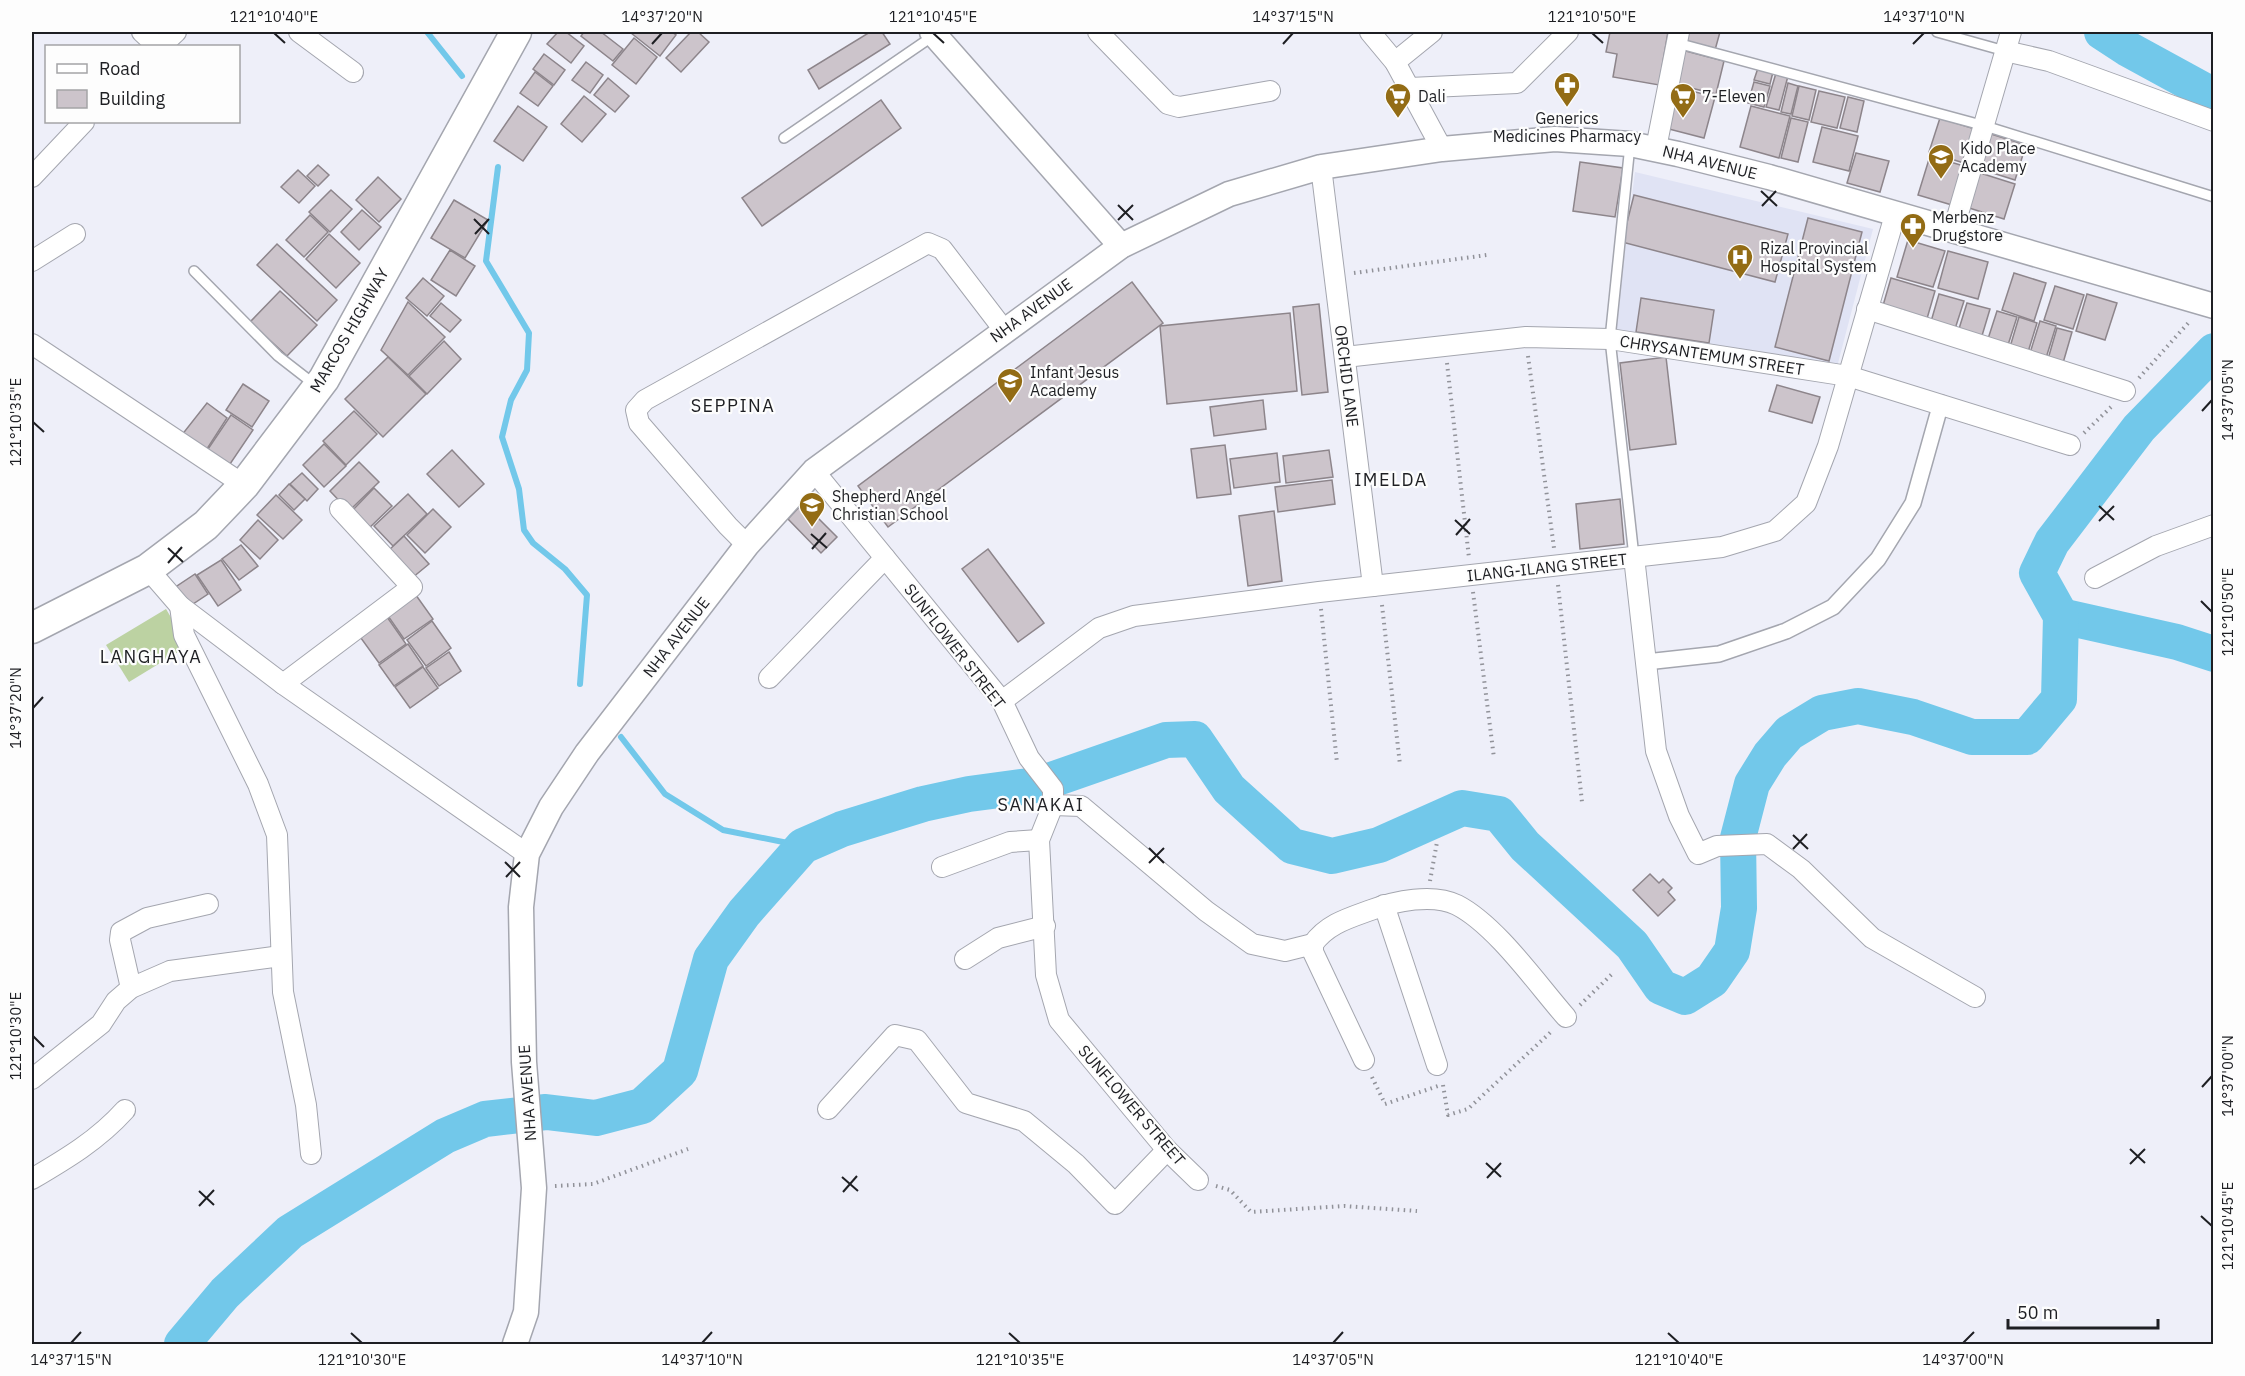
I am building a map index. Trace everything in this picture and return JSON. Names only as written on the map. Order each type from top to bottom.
[{"type":"main road","name":"MARCOS HIGHWAY","points":[[32,628],[148,569],[206,525],[244,485],[318,387],[516,32]]},
{"type":"street","points":[[142,32],[158,45]]},
{"type":"street","points":[[160,45],[176,32]]},
{"type":"street","points":[[299,32],[353,72]]},
{"type":"street","points":[[1098,32],[1168,105],[1179,107],[1270,91]]},
{"type":"street","points":[[1370,32],[1395,62],[1442,149]]},
{"type":"street","points":[[1395,62],[1432,32]]},
{"type":"street","points":[[1410,88],[1517,82],[1568,32]]},
{"type":"street","points":[[1953,231],[2011,32]]},
{"type":"street","points":[[933,33],[1121,246]]},
{"type":"street","points":[[1656,148],[1678,37]]},
{"type":"street","points":[[2005,51],[2049,61],[2214,121]]},
{"type":"street","points":[[34,170],[83,123]]},
{"type":"street","name":"NHA AVENUE","points":[[515,1344],[526,1312],[534,1188],[524,1062],[521,907],[527,854],[551,807],[586,753],[747,545],[814,471],[1121,246],[1229,195],[1321,166],[1442,149],[1555,139],[1656,148],[1768,177],[2209,305]]},
{"type":"street","name":"ORCHID LANE","points":[[1321,166],[1376,586]]},
{"type":"street","name":"ILANG-ILANG STREET","points":[[1002,701],[1099,628],[1125,619],[1319,592],[1722,548],[1775,531],[1806,502],[1828,446],[1895,215]]},
{"type":"street","points":[[32,261],[75,234]]},
{"type":"street","points":[[747,545],[639,423],[636,410],[645,400],[928,243],[942,249],[1004,330]]},
{"type":"street","points":[[1867,309],[2126,391]]},
{"type":"street","name":"CHRYSANTEMUM STREET","points":[[1345,357],[1526,337],[1610,339],[1848,376],[1941,403],[2070,445]]},
{"type":"street","points":[[32,344],[244,485]]},
{"type":"street","points":[[1646,662],[1719,654],[1786,631],[1833,607],[1878,559],[1913,502],[1941,403]]},
{"type":"street","name":"SUNFLOWER STREET","points":[[814,471],[1002,701],[1029,758],[1053,797],[1039,840],[1046,975],[1059,1020],[1167,1150],[1198,1180]]},
{"type":"street","points":[[283,684],[412,587],[340,509]]},
{"type":"street","points":[[2095,578],[2156,546],[2214,525]]},
{"type":"street","points":[[1634,557],[1656,751],[1679,816],[1698,854],[1717,846],[1767,844],[1801,869],[1872,938],[1975,997]]},
{"type":"street","points":[[769,678],[885,558]]},
{"type":"street","points":[[148,569],[180,606],[283,684],[527,854]]},
{"type":"street","points":[[180,606],[184,635],[258,784],[277,835],[283,992],[306,1105],[311,1154]]},
{"type":"street","points":[[1053,797],[1081,806],[1206,911],[1252,944],[1285,951],[1312,944],[1320,933],[1337,923],[1384,905],[1426,899],[1457,905],[1490,930],[1566,1017]]},
{"type":"street","points":[[942,867],[1011,842],[1039,840]]},
{"type":"street","points":[[131,988],[120,940],[122,932],[147,918],[208,904]]},
{"type":"street","points":[[1384,905],[1437,1065]]},
{"type":"street","points":[[965,959],[998,938],[1045,926]]},
{"type":"street","points":[[1312,944],[1313,952],[1364,1060]]},
{"type":"street","points":[[32,1079],[101,1024],[116,1001],[131,988],[170,971],[281,956]]},
{"type":"street","points":[[828,1109],[895,1035],[917,1040],[966,1103],[1024,1121],[1076,1164],[1115,1204],[1167,1150]]},
{"type":"street","points":[[32,1179],[78,1152],[107,1130],[125,1110]]},
{"type":"lane","points":[[1937,32],[2005,51]]},
{"type":"lane","points":[[784,138],[906,56],[933,33]]},
{"type":"lane","points":[[1678,37],[1985,126],[2214,197]]},
{"type":"lane","points":[[1630,144],[1610,339],[1634,557]]},
{"type":"lane","points":[[194,271],[278,356],[318,387]]},
{"type":"path","points":[[1334,275],[1487,255]]},
{"type":"path","points":[[1445,346],[1494,758]]},
{"type":"path","points":[[1376,586],[1400,765]]},
{"type":"path","points":[[1319,592],[1337,764]]},
{"type":"path","points":[[1426,899],[1437,842]]},
{"type":"path","points":[[1364,1060],[1385,1104],[1443,1085]]},
{"type":"path","points":[[1437,1065],[1448,1115],[1468,1109],[1510,1071]]},
{"type":"path","points":[[534,1188],[593,1184],[688,1149]]},
{"type":"path","points":[[1198,1180],[1230,1190],[1251,1212],[1344,1206],[1417,1211]]},
{"type":"shaded area","name":"Rizal Provincial Hospital System","points":[[1635,172],[1873,229],[1837,367],[1615,330]]},
{"type":"green space","points":[[166,609],[188,646],[129,682],[106,645]]},
{"type":"building","points":[[558,32],[566,32],[584,46],[571,63],[547,44]]},
{"type":"building","points":[[584,32],[601,32],[623,49],[613,61],[581,36]]},
{"type":"building","points":[[632,32],[672,32],[676,35],[660,56]]},
{"type":"building","points":[[691,32],[698,32],[709,42],[681,72],[666,58]]},
{"type":"building","points":[[870,32],[882,32],[890,44],[819,89],[808,70]]},
{"type":"building","points":[[1610,32],[1668,32],[1659,85],[1613,77],[1617,54],[1606,52]]},
{"type":"building","points":[[1686,32],[1720,32],[1715,50],[1683,42]]},
{"type":"building","points":[[634,38],[657,57],[636,84],[612,65]]},
{"type":"building","points":[[1682,50],[1724,61],[1716,94],[1674,84]]},
{"type":"building","points":[[544,54],[565,70],[554,85],[533,69]]},
{"type":"building","points":[[586,62],[603,75],[590,93],[572,80]]},
{"type":"building","points":[[1758,68],[1773,72],[1770,84],[1754,80]]},
{"type":"building","points":[[535,72],[553,86],[538,106],[520,93]]},
{"type":"building","points":[[1776,73],[1788,76],[1779,110],[1766,107]]},
{"type":"building","points":[[608,78],[629,96],[615,112],[594,95]]},
{"type":"building","points":[[1754,82],[1770,86],[1764,107],[1748,103]]},
{"type":"building","points":[[1788,83],[1798,86],[1791,114],[1781,112]]},
{"type":"building","points":[[1799,86],[1816,90],[1809,120],[1792,116]]},
{"type":"building","points":[[1676,87],[1715,97],[1704,138],[1665,128]]},
{"type":"building","points":[[1819,91],[1845,97],[1837,128],[1811,122]]},
{"type":"building","points":[[584,96],[606,114],[582,142],[561,124]]},
{"type":"building","points":[[1848,97],[1864,101],[1857,132],[1840,128]]},
{"type":"building","points":[[881,100],[901,128],[762,226],[742,198]]},
{"type":"building","points":[[518,106],[547,127],[523,161],[494,141]]},
{"type":"building","points":[[1751,106],[1790,116],[1779,158],[1740,147]]},
{"type":"building","points":[[1791,118],[1808,122],[1798,162],[1781,158]]},
{"type":"building","points":[[1940,118],[1978,130],[1967,164],[1929,152]]},
{"type":"building","points":[[1822,127],[1858,136],[1849,171],[1813,162]]},
{"type":"building","points":[[1991,134],[2026,145],[2015,180],[1980,169]]},
{"type":"building","points":[[1856,153],[1889,161],[1880,192],[1847,183]]},
{"type":"building","name":"Kido Place Academy","points":[[1930,156],[1964,166],[1952,205],[1918,195]]},
{"type":"building","points":[[1580,162],[1623,168],[1615,217],[1573,211]]},
{"type":"building","points":[[318,165],[329,175],[318,186],[307,176]]},
{"type":"building","points":[[298,170],[315,186],[299,203],[281,187]]},
{"type":"building","points":[[1977,172],[2015,184],[2004,219],[1966,207]]},
{"type":"building","points":[[378,177],[401,199],[379,222],[356,200]]},
{"type":"building","points":[[331,190],[352,209],[330,232],[309,212]]},
{"type":"building","points":[[1634,195],[1788,234],[1775,282],[1622,242]]},
{"type":"building","points":[[454,200],[488,220],[465,258],[431,238]]},
{"type":"building","points":[[362,210],[381,227],[359,250],[341,232]]},
{"type":"building","points":[[310,215],[328,232],[304,257],[286,240]]},
{"type":"building","points":[[1808,218],[1862,232],[1829,361],[1775,347]]},
{"type":"building","points":[[329,234],[360,263],[336,288],[306,259]]},
{"type":"building","points":[[1908,240],[1945,251],[1933,287],[1897,277]]},
{"type":"building","points":[[277,244],[337,300],[317,321],[257,265]]},
{"type":"building","points":[[450,250],[475,266],[456,296],[431,280]]},
{"type":"building","points":[[1948,251],[1988,262],[1978,299],[1938,288]]},
{"type":"building","points":[[2014,273],[2046,283],[2034,321],[2002,310]]},
{"type":"building","points":[[423,278],[444,296],[427,316],[406,298]]},
{"type":"building","points":[[1891,278],[1935,291],[1926,322],[1882,309]]},
{"type":"building","name":"Infant Jesus Academy","points":[[1132,282],[1163,323],[888,527],[858,486]]},
{"type":"building","points":[[2055,286],[2084,295],[2073,329],[2044,320]]},
{"type":"building","points":[[280,291],[317,325],[287,356],[250,322]]},
{"type":"building","points":[[1939,294],[1964,301],[1954,332],[1930,325]]},
{"type":"building","points":[[2087,294],[2117,303],[2105,340],[2076,331]]},
{"type":"building","points":[[1641,298],[1714,310],[1709,343],[1636,332]]},
{"type":"building","points":[[408,302],[445,337],[408,375],[381,350]]},
{"type":"building","points":[[441,303],[461,320],[450,332],[430,316]]},
{"type":"building","points":[[1967,303],[1990,309],[1981,339],[1958,332]]},
{"type":"building","points":[[1319,304],[1328,392],[1302,395],[1293,307]]},
{"type":"building","points":[[1997,311],[2017,317],[2007,348],[1987,342]]},
{"type":"building","points":[[1290,313],[1297,391],[1167,404],[1160,326]]},
{"type":"building","points":[[2019,317],[2037,323],[2028,352],[2010,347]]},
{"type":"building","points":[[2040,321],[2056,326],[2046,358],[2030,353]]},
{"type":"building","points":[[2057,328],[2072,332],[2063,363],[2048,359]]},
{"type":"building","points":[[444,341],[461,359],[427,394],[409,376]]},
{"type":"building","points":[[388,357],[426,394],[383,437],[345,399]]},
{"type":"building","points":[[1666,357],[1676,444],[1630,450],[1620,363]]},
{"type":"building","points":[[243,384],[269,401],[252,427],[226,410]]},
{"type":"building","points":[[1777,385],[1820,397],[1812,423],[1769,411]]},
{"type":"building","points":[[1263,400],[1266,429],[1214,436],[1210,407]]},
{"type":"building","points":[[207,403],[227,418],[205,452],[181,436]]},
{"type":"building","points":[[354,411],[377,434],[346,465],[323,441]]},
{"type":"building","points":[[231,415],[253,430],[228,467],[206,452]]},
{"type":"building","points":[[324,444],[346,466],[324,487],[303,465]]},
{"type":"building","points":[[1225,445],[1231,494],[1197,498],[1191,449]]},
{"type":"building","points":[[452,450],[484,484],[459,507],[427,474]]},
{"type":"building","points":[[1329,450],[1333,477],[1286,483],[1283,456]]},
{"type":"building","points":[[1277,453],[1280,482],[1234,488],[1230,459]]},
{"type":"building","points":[[359,462],[379,482],[349,511],[330,491]]},
{"type":"building","points":[[302,473],[318,489],[307,501],[290,484]]},
{"type":"building","points":[[1332,480],[1335,504],[1278,512],[1275,487]]},
{"type":"building","points":[[289,484],[305,499],[294,510],[279,495]]},
{"type":"building","points":[[374,488],[392,506],[366,531],[349,514]]},
{"type":"building","points":[[408,494],[427,514],[393,546],[374,526]]},
{"type":"building","points":[[276,495],[302,520],[283,539],[257,515]]},
{"type":"building","points":[[1620,499],[1624,544],[1580,549],[1576,504]]},
{"type":"building","name":"Shepherd Angel Christian School","points":[[803,503],[837,537],[821,553],[788,519]]},
{"type":"building","points":[[433,509],[451,527],[425,553],[407,535]]},
{"type":"building","points":[[1274,511],[1282,581],[1248,586],[1239,516]]},
{"type":"building","points":[[258,520],[278,540],[260,559],[240,540]]},
{"type":"building","points":[[404,536],[429,564],[412,578],[388,551]]},
{"type":"building","points":[[241,545],[258,566],[239,580],[222,559]]},
{"type":"building","points":[[988,549],[1044,623],[1018,642],[962,569]]},
{"type":"building","points":[[221,560],[241,590],[218,606],[197,575]]},
{"type":"building","points":[[195,574],[208,594],[187,608],[174,588]]},
{"type":"building","points":[[413,591],[433,619],[404,639],[386,613]]},
{"type":"building","points":[[385,614],[406,644],[379,663],[358,634]]},
{"type":"building","points":[[432,621],[451,648],[426,666],[407,640]]},
{"type":"building","points":[[408,644],[423,666],[394,686],[379,665]]},
{"type":"building","points":[[449,652],[461,671],[439,686],[426,668]]},
{"type":"building","points":[[423,667],[438,688],[410,708],[395,687]]},
{"type":"building","points":[[1650,874],[1659,883],[1663,879],[1672,888],[1668,892],[1675,900],[1658,916],[1633,890]]},
{"type":"waterway","points":[[427,32],[462,76]]},
{"type":"waterway","points":[[2102,32],[2128,49],[2214,96]]},
{"type":"waterway","points":[[498,167],[486,261],[529,333],[527,370],[511,400],[502,437],[519,489],[524,530],[533,543],[565,569],[587,595],[580,684]]},
{"type":"waterway","points":[[182,1344],[225,1293],[290,1232],[445,1136],[485,1119],[546,1112],[596,1118],[642,1106],[680,1071],[711,959],[744,913],[803,846],[842,829],[923,804],[969,794],[1037,785],[1166,740],[1195,739],[1229,789],[1292,846],[1332,856],[1379,845],[1462,808],[1499,814],[1525,846],[1632,945],[1661,987],[1685,997],[1712,980],[1732,951],[1739,908],[1738,838],[1752,784],[1770,755],[1789,733],[1822,713],[1858,706],[1913,717],[1972,737],[2027,737],[2059,699],[2061,616],[2037,573],[2052,542],[2139,428],[2214,351]]},
{"type":"waterway","points":[[2061,616],[2177,642],[2214,654]]},
{"type":"waterway","points":[[621,737],[665,794],[723,830],[803,846]]},
{"type":"place","name":"Generics Medicines Pharmacy","points":[[1567,108]]},
{"type":"place","name":"Dali","points":[[1398,119]]},
{"type":"place","name":"7-Eleven","points":[[1683,119]]},
{"type":"place","name":"Kido Place Academy","points":[[1941,180]]},
{"type":"place","name":"Merbenz Drugstore","points":[[1913,249]]},
{"type":"place","name":"Rizal Provincial Hospital System","points":[[1740,280]]},
{"type":"place","name":"Infant Jesus Academy","points":[[1010,404]]},
{"type":"place","name":"Shepherd Angel Christian School","points":[[812,528]]},
{"type":"district","name":"SEPPINA","points":[[733,405]]},
{"type":"district","name":"IMELDA","points":[[1391,479]]},
{"type":"district","name":"LANGHAYA","points":[[151,656]]},
{"type":"district","name":"SANAKAI","points":[[1041,804]]}]
